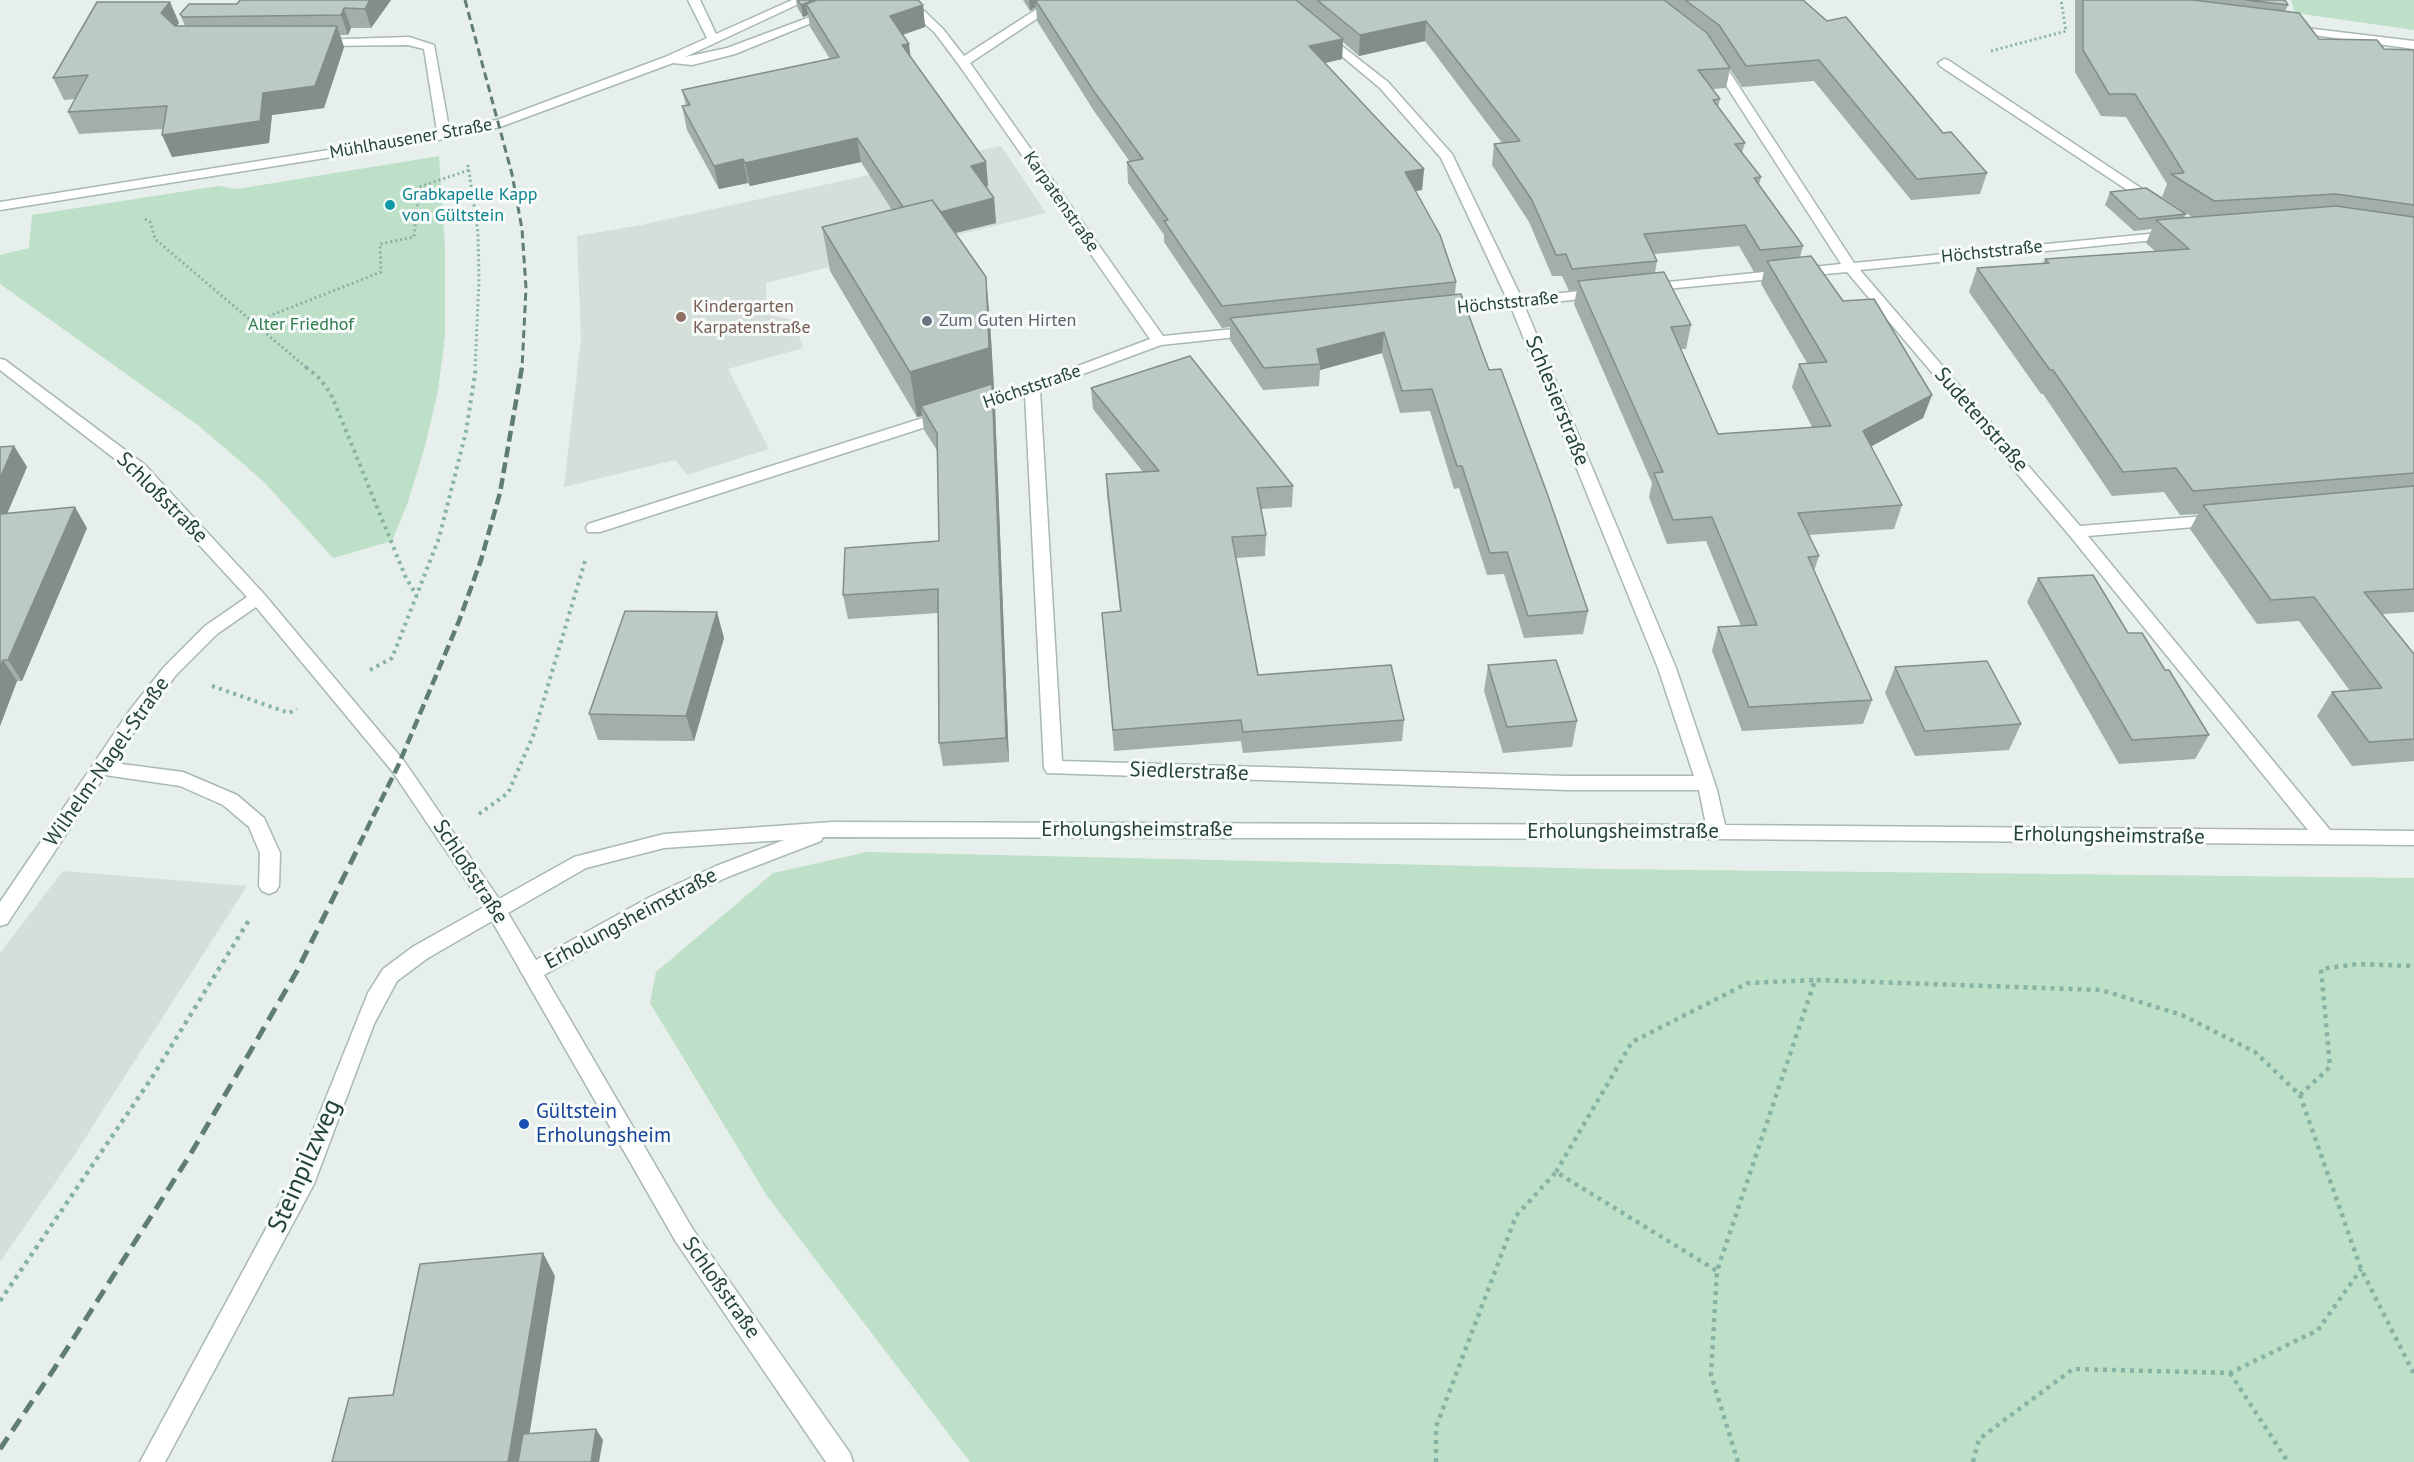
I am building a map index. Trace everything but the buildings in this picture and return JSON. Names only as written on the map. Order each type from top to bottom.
[{"type":"street","points":[[694,0],[713,39]]},
{"type":"street","name":"Mühlhausener Straße","points":[[0,206],[444,135],[500,123],[669,60],[779,12],[801,0]]},
{"type":"street","points":[[963,62],[1059,0]]},
{"type":"street","name":"Karpatenstraße","points":[[894,2],[912,5],[939,31],[1159,341]]},
{"type":"street","points":[[669,60],[692,61],[731,51],[844,7]]},
{"type":"street","points":[[2272,27],[2414,45]]},
{"type":"street","name":"Schlesierstraße","points":[[1316,28],[1384,85],[1447,157],[1516,302],[1667,668],[1705,783],[1717,832]]},
{"type":"street","points":[[304,42],[409,41],[430,47],[444,135]]},
{"type":"street","name":"Sudetenstraße","points":[[1708,50],[1850,267],[2076,532],[2326,838]]},
{"type":"street","points":[[1944,63],[2170,212]]},
{"type":"street","name":"Höchststraße","points":[[1432,311],[2188,232]]},
{"type":"street","name":"Höchststraße","points":[[594,528],[1032,388],[1159,341],[1266,330]]},
{"type":"street","name":"Schloßstraße","points":[[0,363],[139,469],[258,598],[399,766],[495,908],[684,1235],[841,1462]]},
{"type":"street","name":"Siedlerstraße","points":[[1032,388],[1053,768],[1567,783],[1705,783]]},
{"type":"street","points":[[2076,532],[2239,518]]},
{"type":"street","name":"Wilhelm-Nagel-Straße","points":[[0,918],[136,715],[170,671],[211,630],[258,598]]},
{"type":"street","points":[[101,768],[183,779],[230,800],[257,823],[270,853],[269,886]]},
{"type":"street","name":"Erholungsheimstraße","points":[[495,908],[581,862],[664,841],[832,830],[1717,832],[2414,838]]},
{"type":"street","name":"Erholungsheimstraße","points":[[532,972],[666,897],[723,871],[832,830]]},
{"type":"street","name":"Steinpilzweg","points":[[152,1462],[306,1177],[363,1024],[380,991],[390,975],[405,963],[495,908]]},
{"type":"path","points":[[1944,63],[2066,32],[2061,0]]},
{"type":"path","points":[[170,671],[289,713],[392,658],[439,538],[454,485],[475,381],[479,333],[478,233],[470,170],[459,132]]},
{"type":"path","points":[[254,322],[381,272],[380,244],[414,237],[419,187],[470,170]]},
{"type":"path","points":[[98,190],[150,222],[155,239],[320,379],[331,394],[406,578],[417,596]]},
{"type":"path","points":[[447,837],[508,793],[533,736],[594,528]]},
{"type":"path","points":[[0,1301],[151,1079],[269,886]]},
{"type":"path","points":[[2300,1095],[2331,1067],[2321,969],[2357,964],[2414,966]]},
{"type":"path","points":[[1738,1462],[1710,1375],[1717,1271],[1815,980]]},
{"type":"path","points":[[1436,1462],[1436,1427],[1516,1216],[1556,1172],[1632,1042],[1748,983],[1815,980],[2101,990],[2182,1015],[2254,1052],[2300,1095],[2361,1269],[2414,1374]]},
{"type":"path","points":[[1556,1172],[1717,1271]]},
{"type":"path","points":[[1973,1462],[1979,1438],[2073,1369],[2230,1373],[2318,1330],[2361,1269]]},
{"type":"path","points":[[2230,1373],[2288,1462]]},
{"type":"shaded area","name":"Kindergarten Karpatenstraße","points":[[1001,146],[1046,213],[766,283],[766,304],[769,315],[794,320],[803,348],[728,369],[769,449],[687,475],[675,460],[564,487],[581,339],[577,236],[641,225]]},
{"type":"shaded area","points":[[63,871],[247,886],[73,1157],[0,1262],[0,953]]},
{"type":"green space","points":[[2291,0],[2414,0],[2414,30],[2295,13]]},
{"type":"green space","name":"Alter Friedhof","points":[[439,156],[445,248],[445,336],[438,391],[425,446],[408,502],[392,541],[333,558],[263,481],[199,426],[0,284],[0,255],[29,248],[32,215],[218,186],[237,189]]},
{"type":"green space","points":[[867,852],[1606,869],[2414,878],[2414,1462],[970,1462],[767,1196],[650,1003],[656,972],[773,873]]},
{"type":"railway","points":[[465,0],[512,174],[522,229],[526,288],[522,369]]},
{"type":"railway","points":[[359,845],[398,766],[459,621],[481,560],[500,493],[522,367]]},
{"type":"railway","points":[[0,1449],[54,1369],[190,1155],[297,971],[360,844]]},
{"type":"place","name":"Grabkapelle Kapp von Gültstein","points":[[390,205]]},
{"type":"place","name":"Kindergarten Karpatenstraße","points":[[681,317]]},
{"type":"place","name":"Zum Guten Hirten","points":[[927,321]]},
{"type":"place","name":"Gültstein Erholungsheim","points":[[524,1124]]}]
